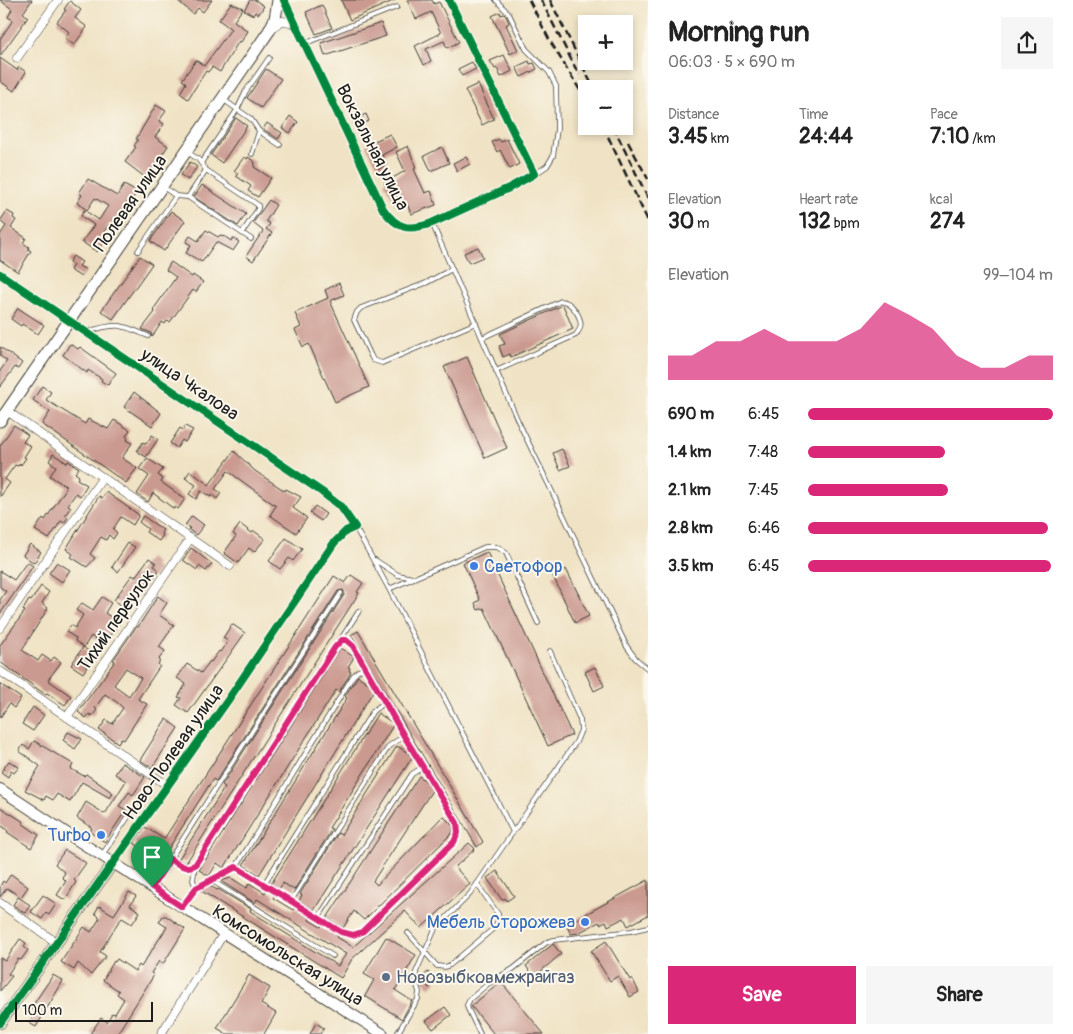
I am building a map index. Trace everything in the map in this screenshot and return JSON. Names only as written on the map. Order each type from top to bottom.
[{"type":"main road","name":"Полевая улица","points":[[0,421],[269,31],[275,19],[278,0]]},
{"type":"street","points":[[17,58],[58,0]]},
{"type":"street","name":"Вокзальная улица","points":[[284,0],[383,209],[395,223],[409,228],[432,223],[509,188],[534,174]]},
{"type":"street","points":[[449,0],[534,174]]},
{"type":"street","points":[[269,31],[282,20],[290,22],[298,28]]},
{"type":"street","name":"улица Чкалова","points":[[0,274],[322,492],[341,507],[355,527]]},
{"type":"street","points":[[7,410],[230,566]]},
{"type":"street","points":[[0,628],[103,477]]},
{"type":"street","name":"Ново-Полевая улица","points":[[0,1023],[168,786],[334,543],[346,531],[355,527]]},
{"type":"street","name":"Тихий переулок","points":[[67,718],[190,539]]},
{"type":"street","points":[[0,671],[168,786]]},
{"type":"street","name":"Комсомольская улица","points":[[0,789],[383,1034]]},
{"type":"street","points":[[0,904],[57,943]]},
{"type":"street","points":[[161,1034],[224,933]]},
{"type":"lane","points":[[496,0],[509,14],[526,49],[549,72],[556,86],[557,129],[552,156],[546,166],[534,174]]},
{"type":"lane","points":[[306,43],[397,7]]},
{"type":"lane","points":[[201,163],[269,58]]},
{"type":"lane","points":[[223,100],[254,121],[259,131],[280,145]]},
{"type":"lane","points":[[252,154],[259,131]]},
{"type":"lane","points":[[187,152],[201,163],[206,170],[258,205],[258,209],[242,233]]},
{"type":"lane","points":[[188,196],[206,170]]},
{"type":"lane","points":[[162,187],[176,196],[188,196],[251,239]]},
{"type":"lane","points":[[138,251],[176,196]]},
{"type":"lane","points":[[432,223],[518,421],[627,647],[636,659],[648,669]]},
{"type":"lane","points":[[452,269],[418,286],[361,308],[354,320],[373,360],[382,363],[476,323]]},
{"type":"lane","points":[[482,338],[561,301],[566,301],[573,306],[581,327],[576,335],[496,371]]},
{"type":"lane","points":[[87,332],[113,325],[124,326],[148,336]]},
{"type":"lane","points":[[355,527],[372,556],[513,832]]},
{"type":"lane","points":[[389,589],[486,547],[497,547],[506,554],[538,623]]},
{"type":"lane","points":[[372,556],[379,564],[398,575],[416,578]]},
{"type":"lane","points":[[152,887],[341,593]]},
{"type":"lane","points":[[196,888],[192,873],[195,865],[359,612]]},
{"type":"lane","points":[[236,867],[318,918],[353,935],[362,932],[454,842],[458,833],[457,823],[350,642],[342,640]]},
{"type":"lane","points":[[397,1034],[418,999],[419,992],[415,978],[435,929],[463,902],[477,884],[576,742],[581,730],[580,720],[550,651]]},
{"type":"lane","points":[[182,907],[196,888],[236,867],[353,676],[365,668]]},
{"type":"lane","points":[[264,884],[373,711],[385,702]]},
{"type":"lane","points":[[291,901],[389,746],[404,736]]},
{"type":"lane","points":[[318,918],[412,774],[423,767]]},
{"type":"lane","points":[[102,856],[135,808]]},
{"type":"lane","points":[[170,859],[189,868],[195,865]]},
{"type":"lane","points":[[211,880],[333,956]]},
{"type":"lane","points":[[408,933],[437,966],[446,967],[450,965],[497,924],[499,919],[498,914],[477,884]]},
{"type":"lane","points":[[480,1034],[468,1009],[467,1005],[470,998],[489,983],[513,969],[547,942],[630,932],[648,927]]},
{"type":"building","points":[[0,0],[32,0],[23,13],[28,17],[0,56],[0,39],[13,20],[8,17],[12,9]]},
{"type":"building","points":[[177,0],[212,0],[203,12],[198,8],[193,14]]},
{"type":"building","points":[[250,0],[255,0],[264,6],[259,14],[255,12],[253,15],[244,10]]},
{"type":"building","points":[[341,0],[395,0],[350,20]]},
{"type":"building","points":[[407,0],[432,0],[434,4],[439,2],[459,42],[447,48],[444,41],[426,49],[431,61],[424,65],[415,46],[441,33],[431,12],[416,19]]},
{"type":"building","points":[[70,1],[81,10],[75,18],[87,27],[74,45],[65,38],[69,32],[57,22]]},
{"type":"building","points":[[231,3],[243,8],[234,21],[248,31],[241,42],[239,41],[220,72],[212,67],[208,72],[206,71],[188,99],[180,93],[186,83],[182,80],[196,60],[204,66],[231,29],[219,20]]},
{"type":"building","points":[[322,5],[332,28],[316,34],[306,12]]},
{"type":"building","points":[[500,12],[501,15],[504,14],[506,16],[509,23],[506,25],[518,50],[510,54],[492,16]]},
{"type":"building","points":[[381,23],[386,36],[325,56],[321,43]]},
{"type":"building","points":[[504,55],[512,71],[501,77],[497,68],[495,69],[490,61]]},
{"type":"building","points":[[0,58],[17,70],[19,67],[26,72],[14,91],[0,81]]},
{"type":"building","points":[[529,61],[530,64],[534,63],[537,69],[521,77],[516,67]]},
{"type":"building","points":[[472,62],[476,69],[462,76],[458,69]]},
{"type":"building","points":[[266,69],[281,79],[261,108],[247,98]]},
{"type":"building","points":[[478,84],[494,119],[482,125],[465,90]]},
{"type":"building","points":[[156,105],[166,111],[159,121],[164,124],[155,137],[168,146],[146,178],[125,162],[136,147],[134,146],[138,140],[136,139]]},
{"type":"building","points":[[366,114],[369,121],[358,126],[355,119]]},
{"type":"building","points":[[290,116],[298,122],[290,133],[282,128]]},
{"type":"building","points":[[236,118],[247,126],[222,163],[211,155]]},
{"type":"building","points":[[267,123],[282,133],[278,139],[263,129]]},
{"type":"building","points":[[390,134],[397,147],[382,155],[386,165],[379,169],[366,145]]},
{"type":"building","points":[[499,139],[501,142],[507,139],[519,164],[510,169],[500,150],[497,152],[492,142]]},
{"type":"building","points":[[408,146],[416,168],[414,169],[425,193],[431,191],[436,205],[411,214],[407,203],[399,207],[396,204],[384,183],[405,171],[396,152]]},
{"type":"building","points":[[442,147],[449,163],[431,171],[424,156]]},
{"type":"building","points":[[244,157],[247,159],[248,157],[255,162],[254,167],[271,178],[258,197],[248,191],[251,186],[236,176],[238,173],[234,171]]},
{"type":"building","points":[[466,157],[470,164],[457,171],[453,163]]},
{"type":"building","points":[[190,162],[197,167],[188,180],[181,175]]},
{"type":"building","points":[[88,179],[117,196],[124,185],[137,192],[117,217],[120,219],[114,227],[109,224],[100,238],[105,241],[97,252],[82,242],[94,225],[81,216],[84,210],[99,220],[108,206],[95,198],[87,210],[77,203],[82,195],[79,193]]},
{"type":"building","points":[[202,185],[246,214],[238,226],[194,197]]},
{"type":"building","points":[[269,200],[276,205],[266,221],[270,224],[266,229],[272,233],[253,261],[246,256],[263,231],[253,223]]},
{"type":"building","points":[[7,211],[14,215],[13,218],[16,220],[11,228],[26,238],[23,243],[31,251],[18,272],[0,260],[0,235],[6,226],[0,221]]},
{"type":"building","points":[[171,211],[185,221],[164,251],[150,241]]},
{"type":"building","points":[[206,230],[218,237],[220,235],[224,236],[231,241],[233,238],[239,242],[233,251],[216,242],[202,262],[186,253],[191,245],[186,242],[190,236],[198,241]]},
{"type":"building","points":[[478,247],[483,257],[469,263],[464,253]]},
{"type":"building","points":[[73,256],[82,262],[79,266],[86,270],[81,277],[70,270],[73,265],[69,262]]},
{"type":"building","points":[[140,256],[152,264],[113,319],[101,311]]},
{"type":"building","points":[[171,262],[192,277],[193,275],[203,282],[196,292],[193,290],[170,322],[167,321],[165,324],[162,322],[152,337],[151,333],[142,329],[155,312],[153,310],[176,277],[166,270]]},
{"type":"building","points":[[339,283],[344,295],[330,301],[369,387],[335,402],[309,344],[303,347],[295,330],[301,327],[295,313],[328,298],[325,290]]},
{"type":"building","points":[[563,305],[573,329],[511,357],[510,354],[503,357],[499,346],[505,344],[500,334]]},
{"type":"building","points":[[18,308],[44,325],[38,334],[11,319]]},
{"type":"building","points":[[70,344],[78,349],[80,347],[116,373],[108,385],[88,370],[87,373],[63,355]]},
{"type":"building","points":[[0,347],[22,363],[18,369],[15,367],[0,387],[0,371],[7,361],[0,356]]},
{"type":"building","points":[[467,357],[507,448],[485,458],[444,367]]},
{"type":"building","points":[[42,386],[51,392],[46,400],[85,424],[88,419],[108,429],[114,420],[130,430],[126,436],[127,440],[132,443],[122,458],[137,468],[126,483],[42,424],[50,412],[33,400]]},
{"type":"building","points":[[134,392],[161,413],[152,426],[124,407]]},
{"type":"building","points":[[14,425],[28,435],[23,442],[31,446],[21,465],[20,463],[18,466],[15,465],[5,479],[10,483],[0,497],[0,446]]},
{"type":"building","points":[[185,426],[193,430],[185,442],[182,440],[177,448],[170,443],[180,428],[183,430]]},
{"type":"building","points":[[152,435],[158,439],[146,457],[137,451],[143,442],[146,444]]},
{"type":"building","points":[[562,449],[570,466],[560,470],[553,453]]},
{"type":"building","points":[[234,451],[255,471],[285,491],[286,489],[301,497],[293,508],[307,518],[296,533],[270,515],[276,506],[228,471],[215,489],[221,493],[217,499],[201,491],[196,499],[189,494],[196,485],[185,478],[190,471],[209,485]]},
{"type":"building","points":[[53,454],[79,468],[75,473],[79,476],[77,479],[87,485],[80,496],[76,493],[68,505],[71,507],[65,515],[68,517],[64,523],[61,521],[49,539],[35,530],[43,518],[45,520],[67,487],[50,476],[56,466],[49,461]]},
{"type":"building","points":[[147,458],[163,469],[158,475],[163,479],[161,482],[185,499],[178,509],[175,507],[174,509],[153,493],[148,502],[137,494],[149,476],[139,469]]},
{"type":"building","points":[[106,492],[139,515],[133,525],[121,517],[113,529],[117,533],[113,539],[109,535],[106,540],[101,537],[90,554],[95,558],[87,567],[71,557],[73,554],[66,549],[99,496],[102,498]]},
{"type":"building","points":[[315,506],[326,514],[321,521],[310,513]]},
{"type":"building","points":[[143,516],[163,530],[161,533],[163,535],[159,541],[146,532],[148,529],[139,522]]},
{"type":"building","points":[[192,516],[204,525],[196,535],[185,525]]},
{"type":"building","points":[[240,524],[252,533],[254,531],[265,539],[254,552],[249,548],[238,563],[224,553],[236,536],[233,534]]},
{"type":"building","points":[[286,538],[302,549],[293,561],[289,558],[280,569],[269,561]]},
{"type":"building","points":[[128,543],[135,547],[118,572],[112,567]]},
{"type":"building","points":[[30,544],[41,552],[34,563],[23,555]]},
{"type":"building","points":[[191,548],[212,564],[206,571],[199,566],[197,570],[183,560]]},
{"type":"building","points":[[487,552],[572,735],[548,746],[484,608],[478,610],[475,603],[480,600],[463,563]]},
{"type":"building","points":[[149,558],[156,563],[154,566],[159,570],[154,577],[152,576],[128,610],[114,600],[132,575],[135,577]]},
{"type":"building","points":[[27,562],[33,566],[0,614],[0,600],[6,591],[0,587],[0,571],[14,580]]},
{"type":"building","points":[[57,562],[70,570],[62,582],[49,573]]},
{"type":"building","points":[[566,569],[589,616],[575,623],[553,576]]},
{"type":"building","points":[[351,575],[363,583],[357,592],[359,593],[186,863],[178,860],[225,787],[222,785],[344,595],[343,590],[338,591],[216,781],[213,779],[158,865],[150,860],[153,856],[134,843],[145,827],[164,839],[334,576],[345,583]]},
{"type":"building","points":[[41,586],[49,592],[42,603],[48,608],[22,650],[38,661],[42,655],[51,661],[54,657],[61,662],[48,680],[71,696],[65,705],[47,693],[46,695],[0,662],[0,645],[25,611],[23,610],[29,600],[31,601]]},
{"type":"building","points":[[158,596],[167,603],[159,615],[174,625],[159,647],[165,651],[159,659],[158,665],[160,666],[138,699],[147,704],[124,740],[121,738],[118,743],[99,730],[106,720],[112,724],[123,708],[118,703],[105,694],[92,716],[89,714],[86,718],[78,712],[115,661],[113,660],[136,627],[138,627]],"holes":[[[126,668],[141,678],[129,696],[114,685]]]},
{"type":"building","points":[[102,597],[111,603],[105,613],[119,623],[104,644],[91,636],[84,647],[75,641],[76,638],[66,632],[71,625],[75,628],[83,615],[76,610],[82,603],[93,610]]},
{"type":"building","points":[[232,624],[245,633],[188,713],[176,705],[181,698],[178,697],[186,684],[177,678],[187,664],[201,673],[228,641],[223,638]]},
{"type":"building","points":[[358,631],[483,842],[477,847],[351,635]]},
{"type":"building","points":[[83,647],[91,653],[84,665],[87,667],[83,673],[71,665]]},
{"type":"building","points":[[340,648],[354,657],[348,667],[351,672],[339,692],[336,690],[224,868],[217,863],[209,876],[199,870]]},
{"type":"building","points":[[595,667],[604,686],[594,691],[585,672]]},
{"type":"building","points":[[358,676],[371,685],[374,690],[259,875],[243,865],[347,698],[345,696]]},
{"type":"building","points":[[0,684],[21,698],[14,708],[9,704],[0,718]]},
{"type":"building","points":[[33,707],[44,715],[33,731],[22,724]]},
{"type":"building","points":[[378,713],[394,724],[329,828],[332,829],[294,890],[283,883],[279,889],[271,884]]},
{"type":"building","points":[[166,719],[178,728],[152,768],[140,760]]},
{"type":"building","points":[[68,732],[82,739],[75,749],[63,740]]},
{"type":"building","points":[[34,741],[73,764],[71,769],[84,776],[86,774],[113,793],[110,798],[82,782],[70,802],[57,794],[53,800],[46,796],[44,800],[25,790],[40,766],[19,751],[23,745],[29,749]]},
{"type":"building","points":[[397,746],[413,756],[314,910],[299,901],[302,895],[300,894],[338,833],[341,835]]},
{"type":"building","points":[[9,761],[19,767],[14,773],[11,771],[8,777],[1,772]]},
{"type":"building","points":[[122,763],[145,777],[133,795],[129,792],[119,806],[126,810],[105,842],[90,832],[92,828],[77,818],[86,802],[105,814],[126,781],[115,774]]},
{"type":"building","points":[[419,776],[430,784],[433,789],[373,881],[377,885],[443,816],[453,826],[453,832],[364,920],[354,911],[343,928],[327,918]]},
{"type":"building","points":[[0,807],[24,822],[22,823],[39,835],[31,848],[0,825]]},
{"type":"building","points":[[469,843],[475,849],[455,867],[470,884],[421,928],[405,911],[352,959],[341,978],[200,890],[209,885],[218,889],[338,966],[346,954],[257,899],[255,903],[222,882],[231,878],[247,888],[249,883],[265,893],[267,890],[275,895],[273,898],[293,910],[295,907],[310,917],[309,920],[321,927],[323,924],[339,934],[337,937],[353,947]]},
{"type":"building","points":[[65,850],[86,863],[74,880],[76,882],[65,900],[57,895],[66,881],[62,877],[65,873],[55,864]]},
{"type":"building","points":[[497,871],[514,896],[507,901],[505,898],[502,900],[487,878]]},
{"type":"building","points":[[11,874],[28,887],[21,897],[7,888],[0,897],[0,886],[3,881],[5,883]]},
{"type":"building","points":[[648,880],[648,915],[628,926],[624,918],[608,926],[606,921],[600,924],[599,922],[578,933],[571,934],[566,925]]},
{"type":"building","points":[[129,892],[136,896],[130,905],[140,912],[132,924],[122,918],[117,924],[100,952],[106,956],[91,975],[78,963],[74,970],[61,962],[84,927],[91,932],[100,918],[95,913],[99,906],[114,915]]},
{"type":"building","points":[[43,895],[56,904],[49,915],[46,913],[42,919],[31,912]]},
{"type":"building","points":[[18,897],[30,905],[25,913],[13,905]]},
{"type":"building","points":[[163,916],[166,916],[185,929],[163,964],[159,961],[151,973],[154,975],[117,1034],[90,1034],[101,1018],[107,1022],[112,1013],[115,1014],[124,999],[117,994],[119,991],[103,980],[114,961],[117,959],[135,971],[139,965],[141,967],[167,927],[159,922]]},
{"type":"building","name":"Новозыбковмежрайгаз","points":[[386,937],[416,955],[395,990],[412,1001],[402,1019],[365,996],[374,980],[364,974]]},
{"type":"building","points":[[20,939],[26,943],[24,947],[28,950],[21,960],[18,959],[8,974],[12,976],[0,991],[0,958],[5,961]]},
{"type":"building","points":[[606,941],[630,980],[632,978],[639,992],[630,997],[618,976],[610,981],[591,951]]},
{"type":"building","points":[[553,944],[561,954],[534,977],[526,966]]},
{"type":"building","points":[[428,972],[436,982],[429,988],[421,978]]},
{"type":"building","points":[[53,975],[63,981],[36,1027],[29,1023],[35,1014],[35,1011],[31,1008]]},
{"type":"building","points":[[249,975],[270,988],[261,1004],[276,1013],[264,1034],[227,1034],[217,1028]]},
{"type":"building","points":[[501,982],[544,1034],[494,1034],[471,1006]]},
{"type":"building","points":[[445,1007],[451,1015],[433,1029],[426,1021]]},
{"type":"building","points":[[316,1023],[324,1028],[320,1034],[310,1034]]},
{"type":"railway","points":[[529,0],[550,41],[578,87]]},
{"type":"railway","points":[[541,0],[579,75]]},
{"type":"railway","points":[[550,0],[590,80]]},
{"type":"railway","points":[[607,135],[648,221]]},
{"type":"railway","points":[[617,135],[648,198]]},
{"type":"railway","points":[[628,142],[648,179]]},
{"type":"cycle path","points":[[284,0],[383,209],[399,225],[410,228],[432,223],[509,188],[534,174],[449,0]]},
{"type":"cycle path","points":[[0,274],[322,492],[341,507],[355,527],[346,531],[334,543],[228,700],[0,1023]]},
{"type":"place","name":"Светофор","points":[[474,566]]},
{"type":"place","name":"Turbo","points":[[101,835]]},
{"type":"place","name":"Мебель Сторожева","points":[[585,922]]},
{"type":"place","name":"Новозыбковмежрайгаз","points":[[386,977]]},
{"type":"route","points":[[346,640],[350,642],[457,823],[457,837],[450,847],[362,932],[353,935],[341,932],[236,867],[196,888],[182,907],[152,887],[170,859],[189,868],[195,865],[338,642],[346,640]]}]
